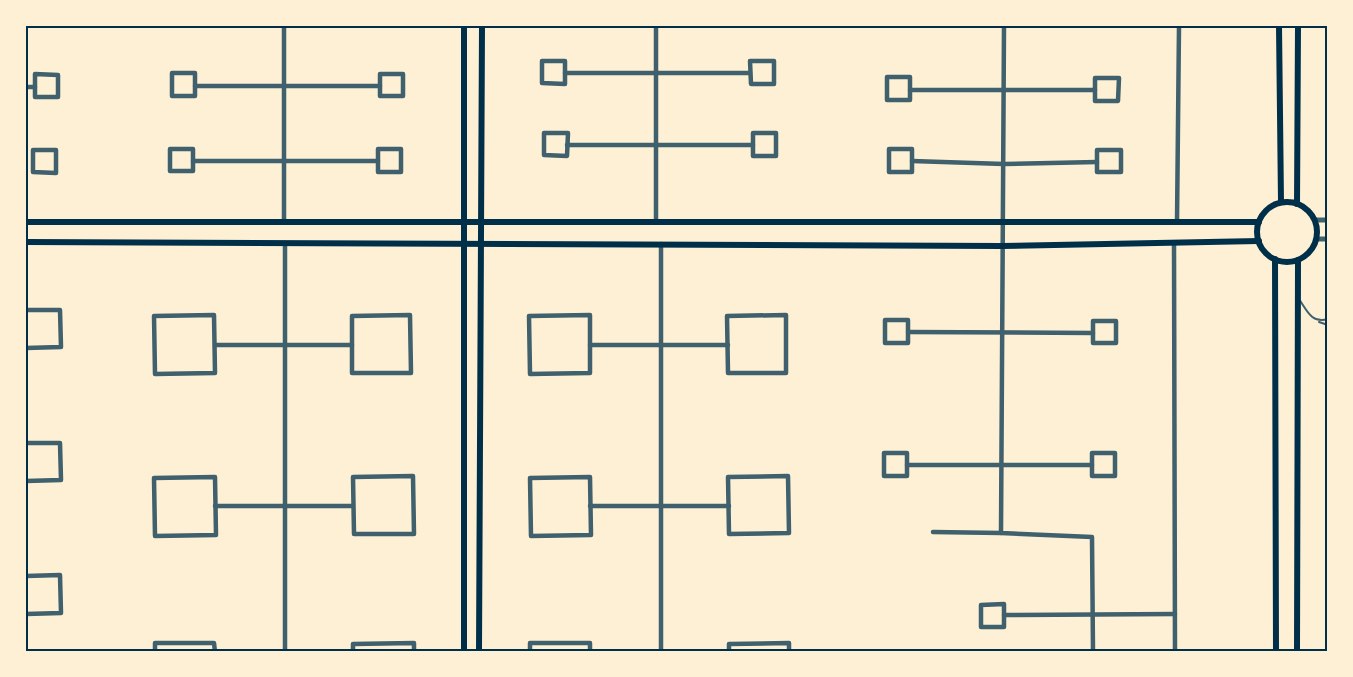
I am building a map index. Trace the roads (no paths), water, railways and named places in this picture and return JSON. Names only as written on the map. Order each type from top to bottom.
[{"type":"main road","points":[[464,26],[464,651]]},
{"type":"main road","points":[[479,651],[482,26]]},
{"type":"main road","points":[[1279,26],[1281,202]]},
{"type":"main road","points":[[1297,204],[1298,26]]},
{"type":"main road","points":[[1281,202],[1297,204],[1309,211],[1315,220],[1316,239],[1313,248],[1298,260],[1288,262],[1275,260],[1263,250],[1259,241],[1259,222],[1264,213],[1281,202]]},
{"type":"main road","points":[[26,222],[1259,222]]},
{"type":"main road","points":[[26,242],[1002,246],[1259,241]]},
{"type":"main road","points":[[1275,260],[1276,651]]},
{"type":"main road","points":[[1297,651],[1298,260]]},
{"type":"street","points":[[284,26],[284,222]]},
{"type":"street","points":[[656,26],[656,222]]},
{"type":"street","points":[[1001,533],[1004,26]]},
{"type":"street","points":[[1177,222],[1179,26]]},
{"type":"street","points":[[542,61],[565,61],[565,73],[565,84],[542,83],[542,61]]},
{"type":"street","points":[[750,61],[774,61],[774,84],[750,84],[750,73],[750,61]]},
{"type":"street","points":[[172,73],[195,74],[195,86],[195,96],[172,96],[172,73]]},
{"type":"street","points":[[565,73],[750,73]]},
{"type":"street","points":[[35,74],[58,75],[58,97],[35,97],[35,87],[35,74]]},
{"type":"street","points":[[380,74],[403,74],[403,96],[380,96],[380,86],[380,74]]},
{"type":"street","points":[[887,78],[910,78],[910,90],[910,100],[887,100],[887,78]]},
{"type":"street","points":[[1095,78],[1119,78],[1118,100],[1095,100],[1095,90],[1095,78]]},
{"type":"street","points":[[195,86],[380,86]]},
{"type":"street","points":[[26,87],[35,87]]},
{"type":"street","points":[[910,90],[1095,90]]},
{"type":"street","points":[[544,133],[567,133],[567,145],[567,156],[544,155],[544,133]]},
{"type":"street","points":[[753,133],[776,133],[776,156],[753,156],[753,145],[753,133]]},
{"type":"street","points":[[567,145],[753,145]]},
{"type":"street","points":[[170,149],[193,149],[193,161],[193,171],[170,171],[170,149]]},
{"type":"street","points":[[378,149],[401,149],[401,172],[378,172],[378,161],[378,149]]},
{"type":"street","points":[[889,149],[912,149],[912,161],[912,172],[889,172],[889,149]]},
{"type":"street","points":[[33,150],[56,150],[56,173],[33,172],[33,162],[33,150]]},
{"type":"street","points":[[1098,150],[1121,150],[1121,172],[1097,172],[1097,162],[1098,150]]},
{"type":"street","points":[[193,161],[378,161]]},
{"type":"street","points":[[912,161],[1004,164],[1097,162]]},
{"type":"street","points":[[26,162],[33,162]]},
{"type":"street","points":[[1315,220],[1328,220]]},
{"type":"street","points":[[1316,239],[1328,239]]},
{"type":"street","points":[[285,243],[285,651]]},
{"type":"street","points":[[661,244],[661,651]]},
{"type":"street","points":[[1174,244],[1175,651]]},
{"type":"street","points":[[26,310],[60,310],[61,347],[26,348]]},
{"type":"street","points":[[214,315],[214,345],[215,373],[155,374],[154,316],[214,315]]},
{"type":"street","points":[[410,315],[411,373],[352,373],[352,345],[352,316],[410,315]]},
{"type":"street","points":[[590,315],[590,345],[590,373],[530,374],[530,316],[590,315]]},
{"type":"street","points":[[786,315],[786,373],[728,373],[728,345],[727,316],[786,315]]},
{"type":"street","points":[[885,320],[908,320],[908,332],[908,343],[885,343],[885,320]]},
{"type":"street","points":[[1093,321],[1116,321],[1116,343],[1093,343],[1093,333],[1093,321]]},
{"type":"street","points":[[908,332],[1093,333]]},
{"type":"street","points":[[214,345],[352,345]]},
{"type":"street","points":[[590,345],[728,345]]},
{"type":"street","points":[[26,443],[60,442],[61,480],[26,481]]},
{"type":"street","points":[[884,453],[907,453],[907,465],[907,476],[884,476],[884,453]]},
{"type":"street","points":[[1092,453],[1115,453],[1115,476],[1092,476],[1092,465],[1092,453]]},
{"type":"street","points":[[907,465],[1092,465]]},
{"type":"street","points":[[413,476],[414,534],[354,534],[353,506],[353,477],[413,476]]},
{"type":"street","points":[[788,476],[789,534],[729,534],[729,506],[728,477],[788,476]]},
{"type":"street","points":[[215,477],[215,506],[216,535],[155,536],[154,478],[215,477]]},
{"type":"street","points":[[590,477],[590,506],[591,535],[531,536],[530,478],[590,477]]},
{"type":"street","points":[[215,506],[353,506]]},
{"type":"street","points":[[590,506],[729,506]]},
{"type":"street","points":[[933,532],[1092,537],[1093,651]]},
{"type":"street","points":[[26,576],[60,575],[61,613],[26,614]]},
{"type":"street","points":[[981,604],[1004,604],[1004,615],[1004,627],[981,627],[981,604]]},
{"type":"street","points":[[1004,615],[1175,614]]},
{"type":"street","points":[[155,651],[155,644],[214,643],[215,651]]},
{"type":"street","points":[[353,651],[353,644],[414,643],[414,651]]},
{"type":"street","points":[[530,651],[530,644],[590,643],[590,651]]},
{"type":"street","points":[[729,651],[729,644],[789,643],[789,651]]},
{"type":"lane","points":[[1298,297],[1309,315],[1328,325]]},
{"type":"lane","points":[[1316,320],[1328,319]]}]
